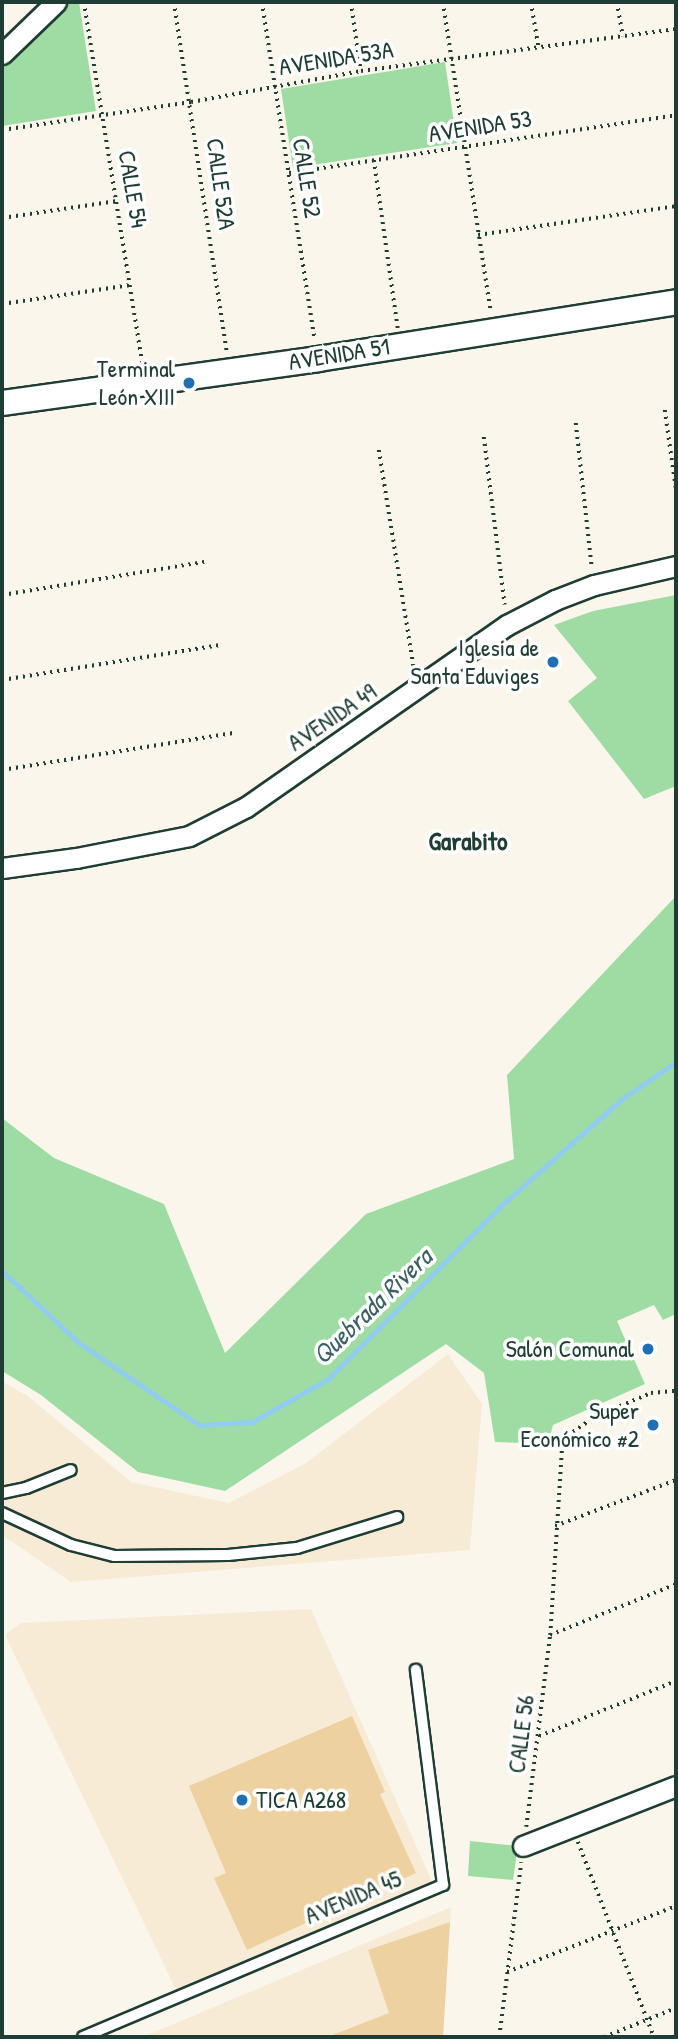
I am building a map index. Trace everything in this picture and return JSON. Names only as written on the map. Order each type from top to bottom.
[{"type":"street","points":[[2,54],[56,2]]},
{"type":"street","name":"AVENIDA 51","points":[[2,403],[318,359],[676,302]]},
{"type":"street","name":"AVENIDA 49","points":[[2,867],[11,869],[189,836],[246,807],[335,742],[418,690],[507,625],[555,600],[594,586],[676,566]]},
{"type":"street","points":[[523,1846],[676,1786]]},
{"type":"lane","points":[[2,1493],[34,1486],[71,1470]]},
{"type":"lane","points":[[2,1513],[71,1545],[114,1556],[228,1555],[297,1548],[397,1517]]},
{"type":"lane","name":"AVENIDA 45","points":[[83,2037],[443,1885],[416,1670]]},
{"type":"path","name":"CALLE 54","points":[[84,2],[118,201],[145,383]]},
{"type":"path","name":"CALLE 52A","points":[[174,2],[230,371]]},
{"type":"path","name":"CALLE 52","points":[[262,2],[318,359]]},
{"type":"path","points":[[351,2],[361,71]]},
{"type":"path","points":[[443,2],[463,146],[494,331]]},
{"type":"path","points":[[531,2],[539,49]]},
{"type":"path","points":[[617,2],[623,36]]},
{"type":"path","name":"AVENIDA 53A","points":[[2,130],[191,102],[275,85],[451,57],[539,49],[676,29]]},
{"type":"path","name":"AVENIDA 53","points":[[289,173],[676,115]]},
{"type":"path","points":[[374,160],[400,344]]},
{"type":"path","points":[[2,218],[118,201]]},
{"type":"path","points":[[478,235],[676,206]]},
{"type":"path","points":[[2,304],[131,285]]},
{"type":"path","points":[[665,410],[676,488]]},
{"type":"path","points":[[576,423],[594,586]]},
{"type":"path","points":[[484,437],[507,625]]},
{"type":"path","points":[[379,450],[418,690]]},
{"type":"path","points":[[2,595],[205,562]]},
{"type":"path","points":[[2,680],[220,645]]},
{"type":"path","points":[[2,769],[233,733]]},
{"type":"path","name":"CALLE 56","points":[[499,2037],[539,1736],[550,1635],[561,1458],[567,1436],[594,1417],[651,1392],[676,1391]]},
{"type":"path","points":[[555,1525],[676,1480]]},
{"type":"path","points":[[550,1635],[676,1584]]},
{"type":"path","points":[[539,1736],[676,1681]]},
{"type":"path","points":[[572,1826],[653,2037]]},
{"type":"path","points":[[507,1972],[676,1906]]},
{"type":"path","points":[[604,2037],[676,2008]]},
{"type":"shaded area","points":[[448,1354],[482,1404],[470,1550],[71,1582],[2,1535],[2,1381],[29,1397],[131,1482],[229,1503],[306,1463]]},
{"type":"shaded area","points":[[311,1609],[434,1886],[182,2002],[5,1635],[21,1623]]},
{"type":"shaded area","points":[[451,1907],[443,2037],[143,2037]]},
{"type":"green space","points":[[65,2],[79,2],[96,111],[2,126],[2,63]]},
{"type":"green space","points":[[445,62],[457,143],[293,168],[281,89]]},
{"type":"green space","points":[[676,595],[676,786],[644,799],[568,701],[597,678],[554,625],[593,611]]},
{"type":"green space","points":[[676,896],[676,1314],[663,1320],[654,1305],[617,1321],[645,1384],[553,1425],[548,1444],[495,1442],[484,1373],[446,1344],[225,1491],[138,1472],[41,1395],[2,1371],[2,1118],[54,1158],[164,1204],[225,1353],[366,1214],[514,1159],[507,1075]]},
{"type":"green space","points":[[470,1841],[518,1846],[513,1880],[468,1876]]},
{"type":"building","points":[[352,1716],[385,1792],[380,1794],[416,1873],[247,1950],[214,1878],[226,1873],[189,1786]]},
{"type":"building","points":[[450,1922],[443,2037],[327,2037],[389,2013],[368,1950]]},
{"type":"waterway","name":"Quebrada Rivera","points":[[2,1271],[79,1343],[199,1425],[252,1422],[328,1379],[504,1203],[622,1099],[676,1062]]},
{"type":"place","name":"Terminal León XIII","points":[[189,383]]},
{"type":"place","name":"Iglesia de Santa Eduviges","points":[[553,662]]},
{"type":"place","name":"Salón Comunal","points":[[648,1349]]},
{"type":"place","name":"Super Económico #2","points":[[653,1425]]},
{"type":"place","name":"TICA A268","points":[[242,1800]]},
{"type":"district","name":"Garabito","points":[[468,841]]}]
